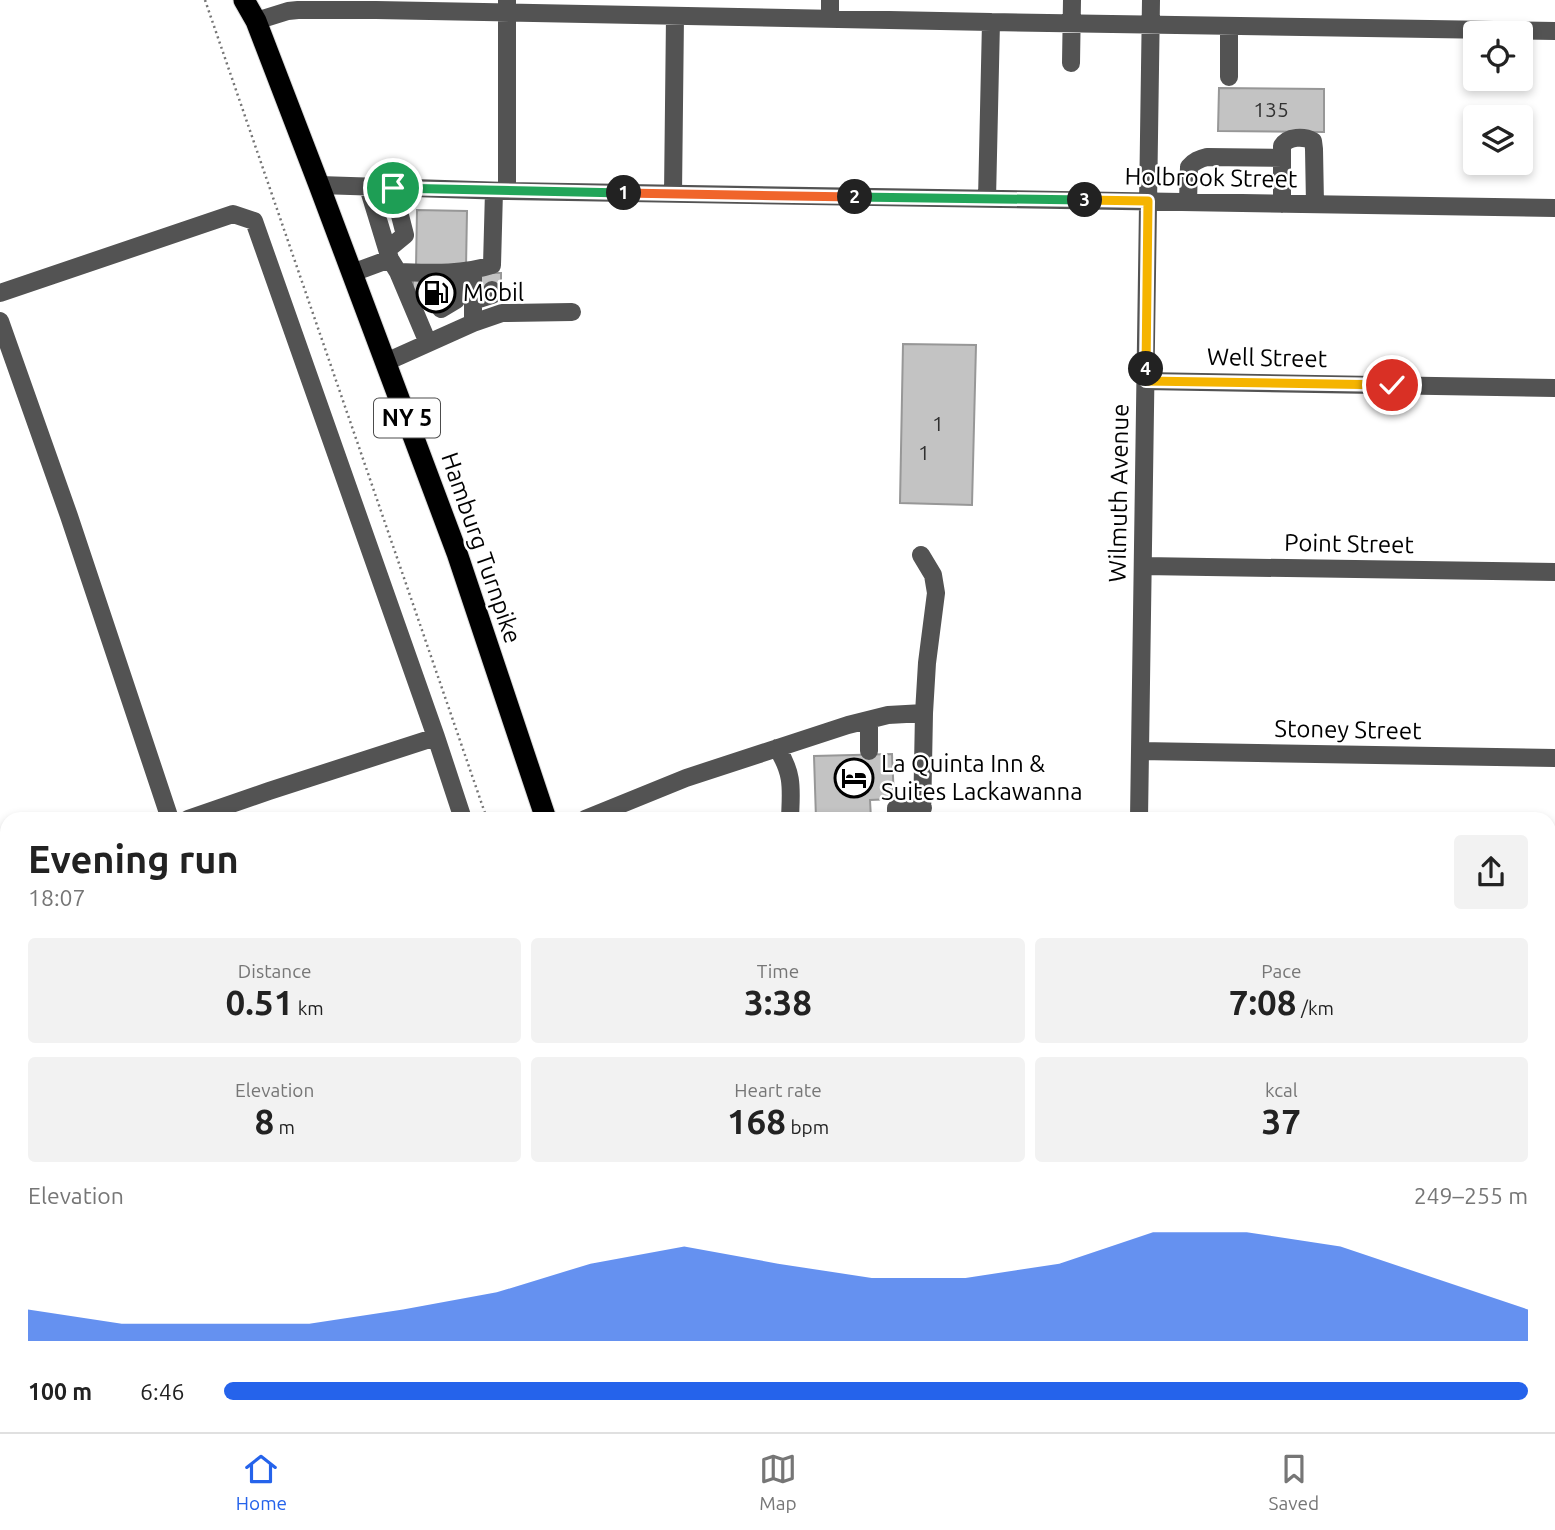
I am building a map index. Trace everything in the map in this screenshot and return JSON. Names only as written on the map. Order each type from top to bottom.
[{"type":"highway","name":"NY 5","points":[[244,0],[255,10]]},
{"type":"highway","name":"Hamburg Turnpike","points":[[255,10],[457,553],[544,812]]},
{"type":"street","points":[[830,0],[830,19]]},
{"type":"street","points":[[1071,63],[1072,0]]},
{"type":"street","name":"Wilmuth Avenue","points":[[1139,812],[1151,0]]},
{"type":"street","points":[[255,10],[288,11],[325,5],[507,6],[675,16],[1555,31]]},
{"type":"street","points":[[472,301],[492,295],[501,191],[507,6]]},
{"type":"street","points":[[673,194],[675,16]]},
{"type":"street","points":[[988,199],[991,22]]},
{"type":"street","points":[[1228,77],[1229,26]]},
{"type":"street","points":[[1282,204],[1282,146],[1285,141],[1293,138],[1308,138],[1313,141],[1315,204]]},
{"type":"street","points":[[1188,202],[1189,167],[1200,158],[1282,158]]},
{"type":"street","name":"Holbrook Street","points":[[319,185],[501,191],[1555,208]]},
{"type":"street","points":[[368,187],[392,260],[428,343]]},
{"type":"street","points":[[352,272],[392,260],[405,235],[393,188]]},
{"type":"street","points":[[0,293],[233,214],[254,221],[461,812]]},
{"type":"street","points":[[392,260],[435,290],[456,300],[464,271]]},
{"type":"street","points":[[435,290],[464,271],[492,276]]},
{"type":"street","points":[[464,271],[472,301],[473,323]]},
{"type":"street","points":[[435,290],[448,334]]},
{"type":"street","points":[[386,362],[502,313],[572,312]]},
{"type":"street","points":[[0,321],[69,516],[168,812]]},
{"type":"street","name":"Well Street","points":[[1146,381],[1555,388]]},
{"type":"street","points":[[921,555],[933,575],[936,593],[924,713],[923,812]]},
{"type":"street","name":"Point Street","points":[[1143,566],[1555,572]]},
{"type":"street","points":[[602,812],[686,778],[869,720],[888,715],[924,713]]},
{"type":"street","points":[[869,720],[869,751]]},
{"type":"street","points":[[208,812],[436,737]]},
{"type":"street","points":[[778,748],[791,778],[790,812]]},
{"type":"street","name":"Stoney Street","points":[[1140,751],[1555,758]]},
{"type":"street","points":[[896,812],[896,808],[918,812]]},
{"type":"path","points":[[205,0],[485,812]]},
{"type":"building","points":[[1219,88],[1324,89],[1324,132],[1218,131]]},
{"type":"building","points":[[417,210],[467,211],[466,268],[416,267]]},
{"type":"building","points":[[477,273],[501,273],[501,290],[477,290]]},
{"type":"building","points":[[413,279],[452,280],[452,297],[413,296]]},
{"type":"building","points":[[903,344],[976,345],[972,505],[900,503]]},
{"type":"building","name":"La Quinta Inn & Suites Lackawanna","points":[[892,754],[894,799],[870,800],[871,812],[816,812],[814,756]]},
{"type":"tunnel","points":[[433,279],[437,297]]},
{"type":"place","name":"Mobil","points":[[436,293]]},
{"type":"place","name":"La Quinta Inn & Suites Lackawanna","points":[[854,778]]},
{"type":"route","points":[[393,188],[1148,201],[1146,381],[1392,385]]}]
